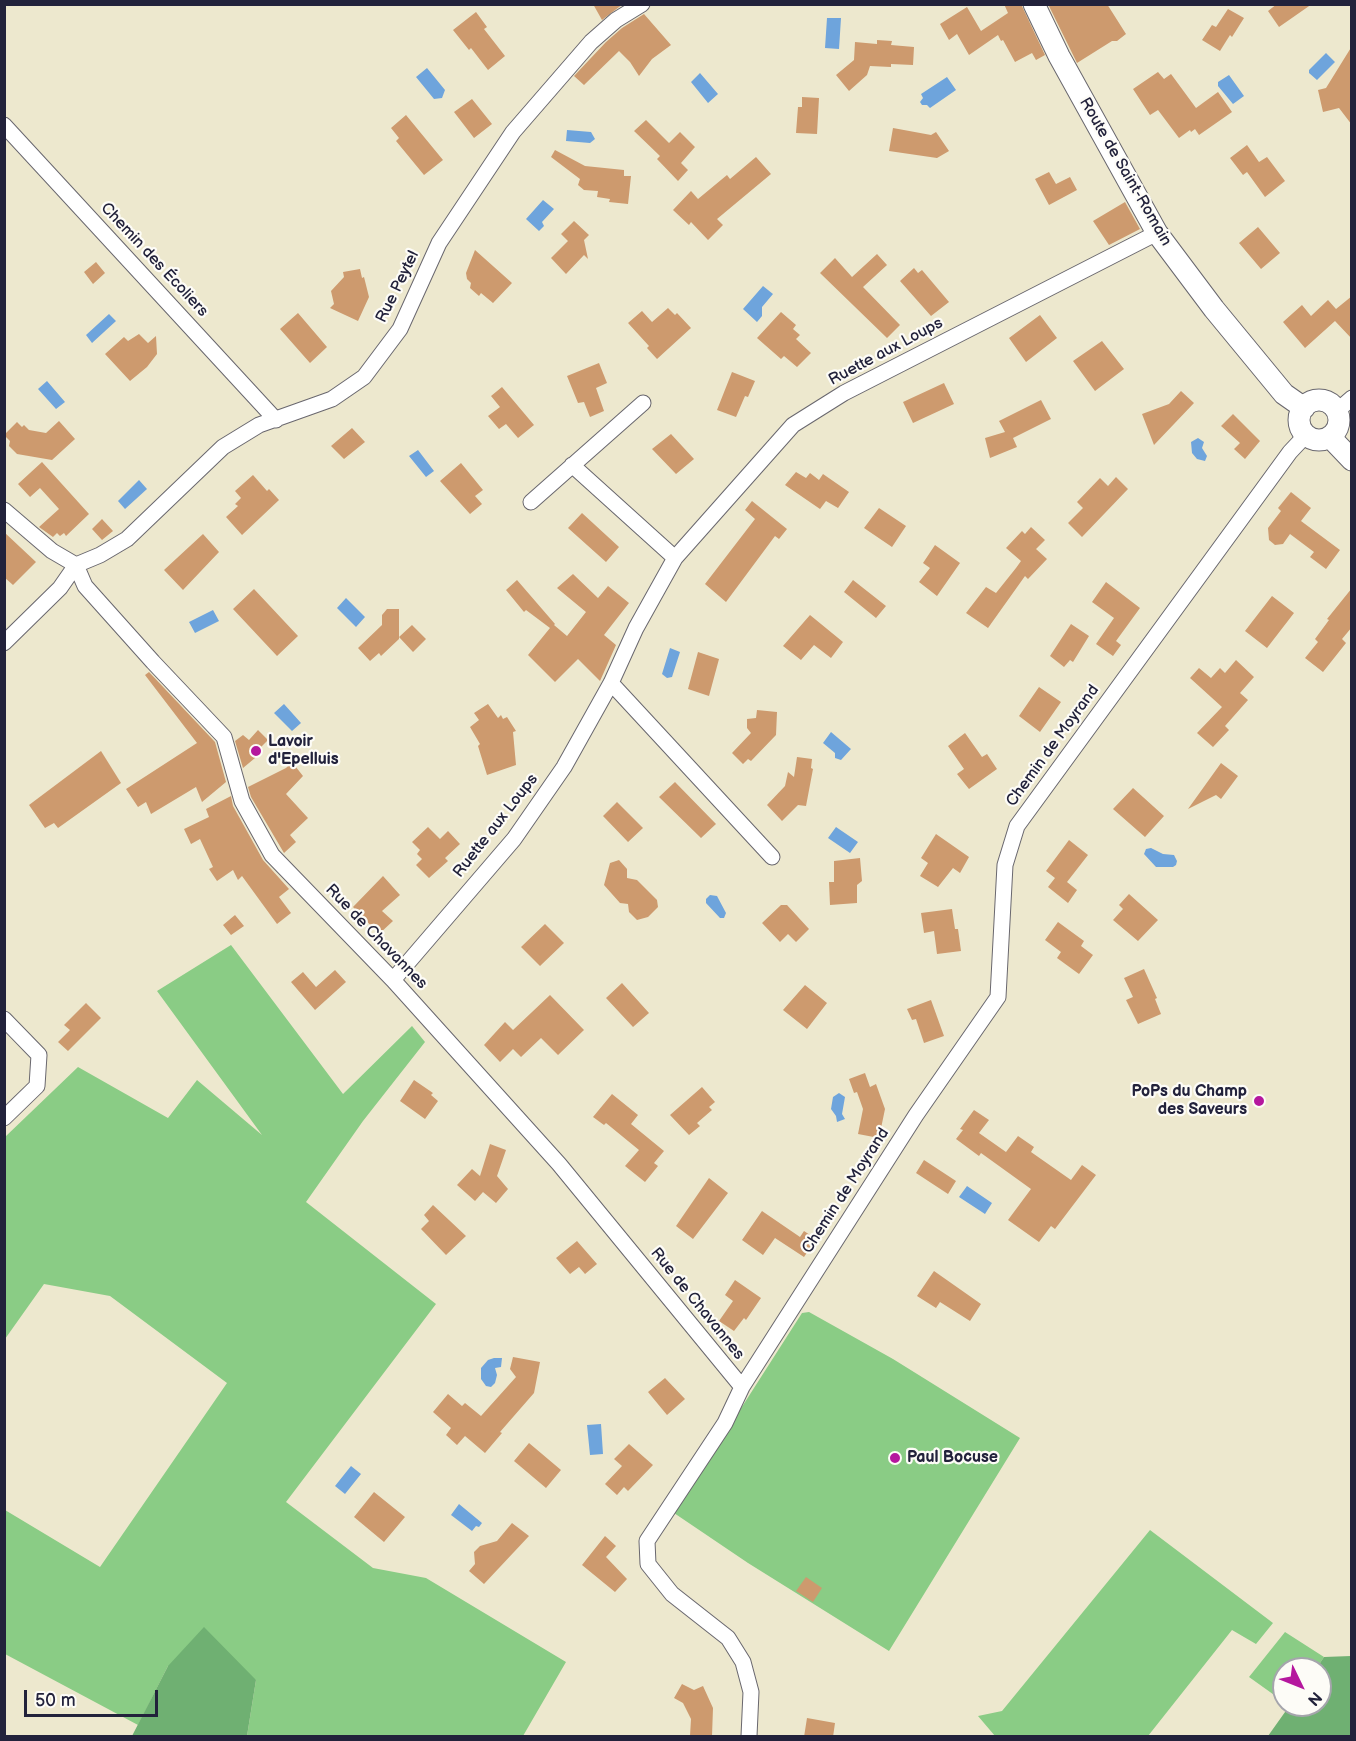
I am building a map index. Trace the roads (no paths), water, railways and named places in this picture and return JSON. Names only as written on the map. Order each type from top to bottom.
[{"type":"main road","name":"Route de Saint-Romain","points":[[1034,4],[1059,56],[1157,233],[1214,309],[1284,394],[1304,408]]},
{"type":"main road","points":[[1325,401],[1332,405],[1344,405],[1339,426],[1330,437],[1314,440],[1306,435],[1300,422],[1304,408],[1310,403],[1325,401]]},
{"type":"main road","points":[[1330,437],[1352,460]]},
{"type":"street","name":"Rue Peytel","points":[[76,565],[100,555],[127,539],[223,447],[259,425],[332,399],[364,377],[400,328],[439,243],[513,132],[591,42],[616,20],[642,4]]},
{"type":"street","name":"Chemin des Écoliers","points":[[4,125],[276,420]]},
{"type":"street","name":"Ruette aux Loups","points":[[393,980],[514,839],[564,767],[611,683],[636,628],[675,558],[793,425],[844,393],[1157,233]]},
{"type":"street","points":[[531,502],[643,403]]},
{"type":"street","name":"Chemin de Moyrand","points":[[749,1737],[751,1692],[743,1662],[728,1638],[666,1587],[648,1564],[647,1541],[724,1423],[742,1387],[916,1115],[998,997],[1005,865],[1017,826],[1290,452],[1306,435]]},
{"type":"street","points":[[572,465],[675,558]]},
{"type":"street","points":[[4,510],[52,551],[76,565],[60,588],[4,643]]},
{"type":"street","name":"Rue de Chavannes","points":[[76,565],[85,586],[224,737],[242,801],[272,855],[393,980],[559,1164],[742,1387]]},
{"type":"street","points":[[611,683],[772,857]]},
{"type":"street","points":[[4,1019],[39,1055],[37,1086],[4,1118]]},
{"type":"water","points":[[827,18],[841,18],[839,49],[825,48]]},
{"type":"water","points":[[1326,53],[1335,62],[1317,80],[1309,73],[1309,70]]},
{"type":"water","points":[[427,68],[445,90],[442,98],[434,99],[416,77]]},
{"type":"water","points":[[700,73],[718,94],[708,103],[691,82]]},
{"type":"water","points":[[1229,75],[1244,96],[1233,104],[1218,86],[1218,82]]},
{"type":"water","points":[[947,77],[956,90],[930,108],[922,105],[921,94]]},
{"type":"water","points":[[567,130],[591,132],[595,139],[590,143],[566,141]]},
{"type":"water","points":[[543,200],[554,209],[542,222],[544,226],[539,231],[526,219]]},
{"type":"water","points":[[763,286],[773,294],[762,307],[762,316],[757,322],[743,309]]},
{"type":"water","points":[[109,314],[116,321],[92,343],[86,335]]},
{"type":"water","points":[[47,381],[65,402],[56,409],[38,389]]},
{"type":"water","points":[[1198,438],[1204,442],[1202,448],[1207,456],[1205,461],[1197,459],[1192,453],[1191,442]]},
{"type":"water","points":[[418,450],[434,471],[426,477],[409,456]]},
{"type":"water","points":[[139,480],[147,489],[125,509],[118,501]]},
{"type":"water","points":[[346,598],[365,617],[356,627],[337,608]]},
{"type":"water","points":[[213,610],[219,621],[195,633],[189,622]]},
{"type":"water","points":[[670,648],[680,652],[672,677],[667,678],[662,674]]},
{"type":"water","points":[[284,704],[301,723],[292,731],[274,713]]},
{"type":"water","points":[[831,732],[851,749],[841,760],[835,758],[835,753],[823,743]]},
{"type":"water","points":[[836,827],[858,842],[850,853],[828,838]]},
{"type":"water","points":[[1151,848],[1163,854],[1174,855],[1176,865],[1156,867],[1144,854],[1146,849]]},
{"type":"water","points":[[710,895],[717,896],[726,913],[724,918],[720,918],[706,903]]},
{"type":"water","points":[[839,1093],[845,1097],[842,1114],[845,1119],[837,1122],[831,1109],[833,1097]]},
{"type":"water","points":[[967,1186],[992,1203],[985,1214],[959,1197]]},
{"type":"water","points":[[502,1358],[501,1367],[495,1368],[497,1375],[491,1387],[486,1386],[481,1379],[481,1368],[488,1360]]},
{"type":"water","points":[[601,1424],[603,1454],[590,1455],[587,1425]]},
{"type":"water","points":[[351,1466],[361,1474],[345,1494],[335,1486]]},
{"type":"water","points":[[459,1504],[482,1523],[479,1527],[476,1526],[472,1531],[451,1515]]},
{"type":"place","name":"Lavoir d'Epelluis","points":[[256,751]]},
{"type":"place","name":"PoPs du Champ des Saveurs","points":[[1259,1101]]},
{"type":"place","name":"Paul Bocuse","points":[[895,1458]]}]
